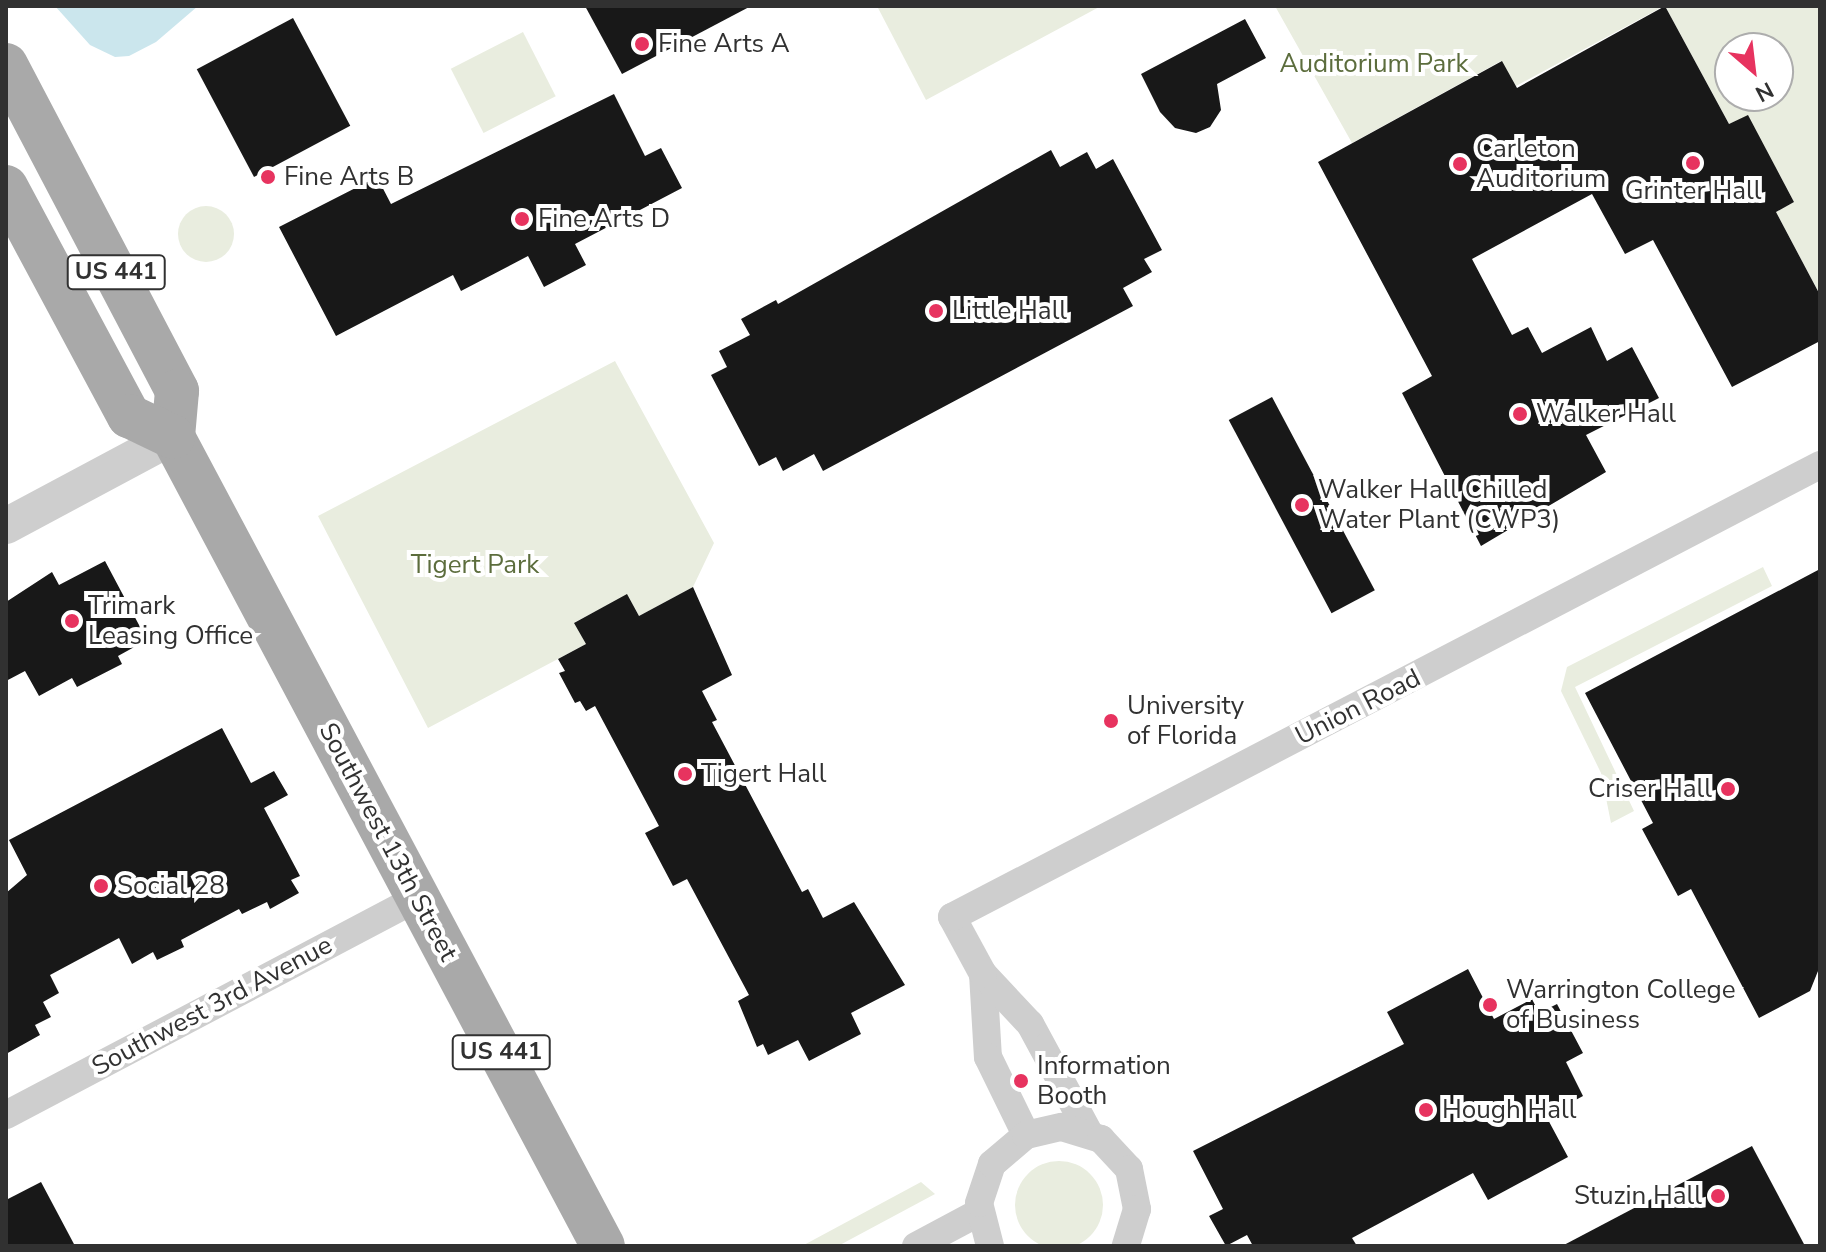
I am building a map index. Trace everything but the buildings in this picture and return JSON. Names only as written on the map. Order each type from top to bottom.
[{"type":"main road","name":"US 441","points":[[6,65],[177,391],[173,437],[129,416],[6,187]]},
{"type":"main road","name":"Southwest 13th Street","points":[[173,437],[603,1246]]},
{"type":"street","points":[[6,526],[173,437]]},
{"type":"street","name":"Union Road","points":[[1126,1246],[1137,1209],[1136,1189],[1117,1153],[1089,1133],[1030,1024],[983,974],[952,917],[1820,465]]},
{"type":"street","name":"Southwest 3rd Avenue","points":[[6,1115],[419,897]]},
{"type":"street","name":"Union Road","points":[[983,974],[988,1057],[1026,1135]]},
{"type":"street","points":[[990,1246],[980,1212],[983,1182],[992,1164],[1026,1135],[1062,1127],[1089,1133]]},
{"type":"street","points":[[916,1246],[980,1212]]},
{"type":"green space","points":[[877,6],[1101,6],[926,100]]},
{"type":"green space","name":"Auditorium Park","points":[[1275,6],[1664,6],[1516,86],[1501,61],[1352,143]]},
{"type":"green space","points":[[1665,6],[1820,6],[1820,295],[1776,212],[1794,202],[1748,116],[1729,124],[1722,112],[1794,112],[1794,32],[1714,32],[1714,96]]},
{"type":"green space","points":[[523,32],[556,96],[484,133],[451,69]]},
{"type":"green space","points":[[206,206],[226,214],[234,234],[226,254],[206,262],[186,254],[178,234],[186,214]]},
{"type":"green space","name":"Tigert Park","points":[[615,361],[714,543],[693,587],[639,616],[627,595],[575,622],[586,644],[428,728],[318,516]]},
{"type":"green space","points":[[1763,567],[1772,586],[1575,687],[1634,811],[1611,823],[1601,773],[1561,691],[1567,667]]},
{"type":"green space","points":[[1059,1161],[1076,1164],[1090,1174],[1100,1188],[1103,1205],[1100,1222],[1090,1236],[1076,1246],[1059,1249],[1042,1246],[1028,1236],[1018,1222],[1015,1205],[1018,1188],[1028,1174],[1042,1164]]},
{"type":"green space","points":[[921,1182],[935,1194],[838,1246],[802,1246]]},
{"type":"water","points":[[55,6],[198,6],[156,42],[129,56],[115,57],[90,45]]},
{"type":"place","name":"Fine Arts A","points":[[642,44]]},
{"type":"place","name":"Grinter Hall","points":[[1693,163]]},
{"type":"place","name":"Carleton Auditorium","points":[[1460,164]]},
{"type":"place","name":"Fine Arts B","points":[[268,177]]},
{"type":"place","name":"Fine Arts D","points":[[522,219]]},
{"type":"place","name":"Little Hall","points":[[936,311]]},
{"type":"place","name":"Walker Hall","points":[[1520,414]]},
{"type":"place","name":"Walker Hall Chilled Water Plant (CWP3)","points":[[1302,505]]},
{"type":"place","name":"Trimark Leasing Office","points":[[72,621]]},
{"type":"place","name":"University of Florida","points":[[1111,721]]},
{"type":"place","name":"Tigert Hall","points":[[685,774]]},
{"type":"place","name":"Criser Hall","points":[[1728,789]]},
{"type":"place","name":"Social 28","points":[[101,886]]},
{"type":"place","name":"Warrington College of Business","points":[[1490,1005]]},
{"type":"place","name":"Information Booth","points":[[1021,1081]]},
{"type":"place","name":"Hough Hall","points":[[1426,1110]]},
{"type":"place","name":"Stuzin Hall","points":[[1718,1196]]}]
